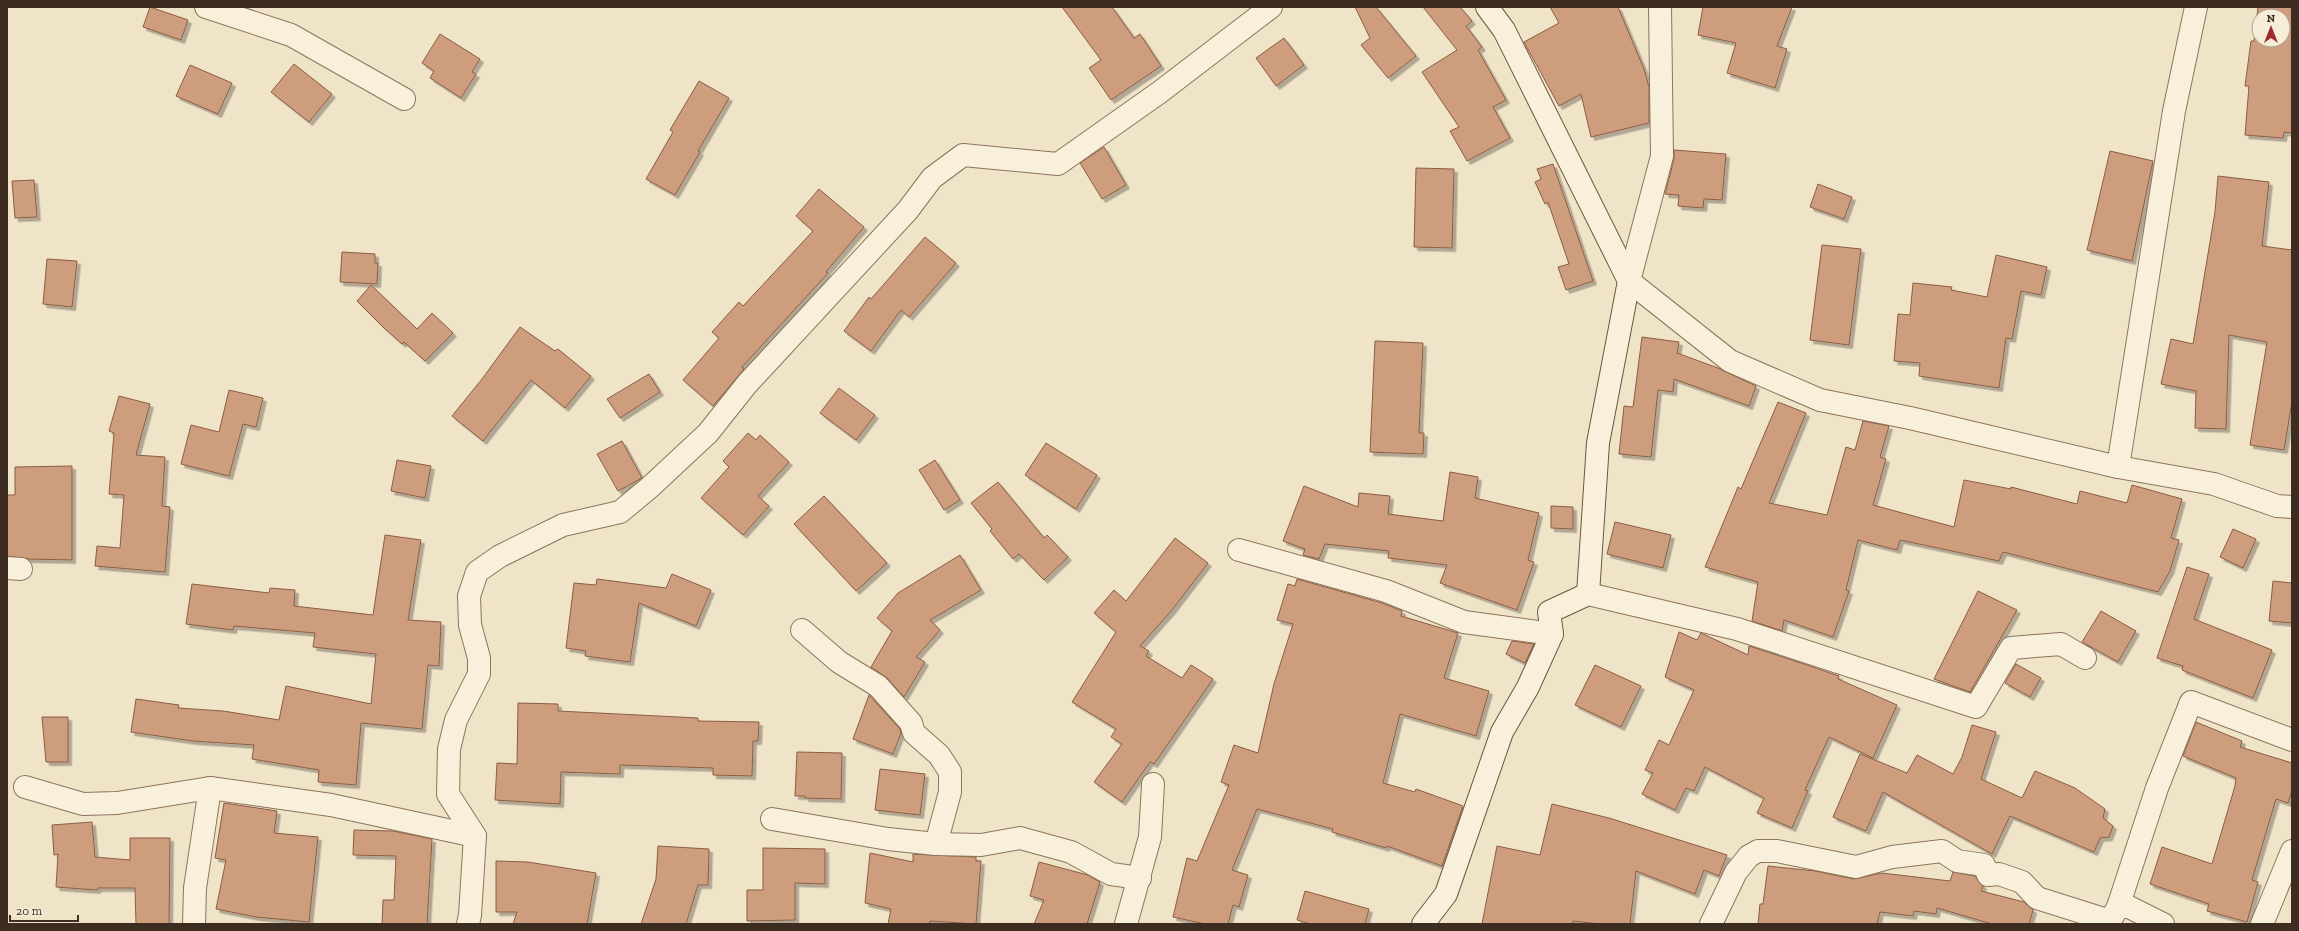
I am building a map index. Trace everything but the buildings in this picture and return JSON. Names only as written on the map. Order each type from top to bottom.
[{"type":"street","points":[[206,7],[291,35],[404,99]]},
{"type":"street","points":[[468,924],[470,915],[475,836],[448,794],[449,748],[456,720],[480,674],[479,658],[470,625],[469,610],[469,596],[477,572],[500,556],[563,526],[620,512],[638,498],[708,433],[747,384],[908,210],[932,178],[963,155],[1058,164],[1160,92],[1271,7]]},
{"type":"street","points":[[1487,7],[1504,30],[1629,281],[1730,361],[1820,400],[1910,418],[2118,467],[2214,484],[2277,506],[2292,507]]},
{"type":"street","points":[[1588,594],[1598,444],[1629,281],[1662,156],[1660,7]]},
{"type":"street","points":[[2118,467],[2174,111],[2196,7]]},
{"type":"street","points":[[1239,550],[1386,591],[1464,622],[1552,634]]},
{"type":"street","points":[[1423,924],[1446,894],[1502,732],[1528,687],[1552,634],[1549,612],[1588,594],[1737,629],[1976,707],[2011,648],[2061,644],[2085,658]]},
{"type":"street","points":[[802,630],[839,662],[878,686],[911,723],[914,734],[939,755],[950,772],[950,792],[936,844]]},
{"type":"street","points":[[2112,917],[2157,788],[2191,702],[2292,740]]},
{"type":"street","points":[[1126,924],[1140,878],[1150,837],[1153,784]]},
{"type":"street","points":[[25,787],[83,804],[117,803],[210,788],[332,805],[475,836]]},
{"type":"street","points":[[194,924],[195,888],[210,788]]},
{"type":"street","points":[[772,818],[888,839],[936,844],[981,845],[1020,838],[1071,852],[1111,874],[1140,878]]},
{"type":"street","points":[[1711,924],[1736,872],[1749,856],[1758,851],[1777,851],[1856,867],[1892,857],[1942,851],[1956,861],[1984,865],[1988,875],[1999,874],[2022,882],[2037,898],[2112,917],[2129,907],[2163,924]]},
{"type":"street","points":[[2262,924],[2292,852]]}]
